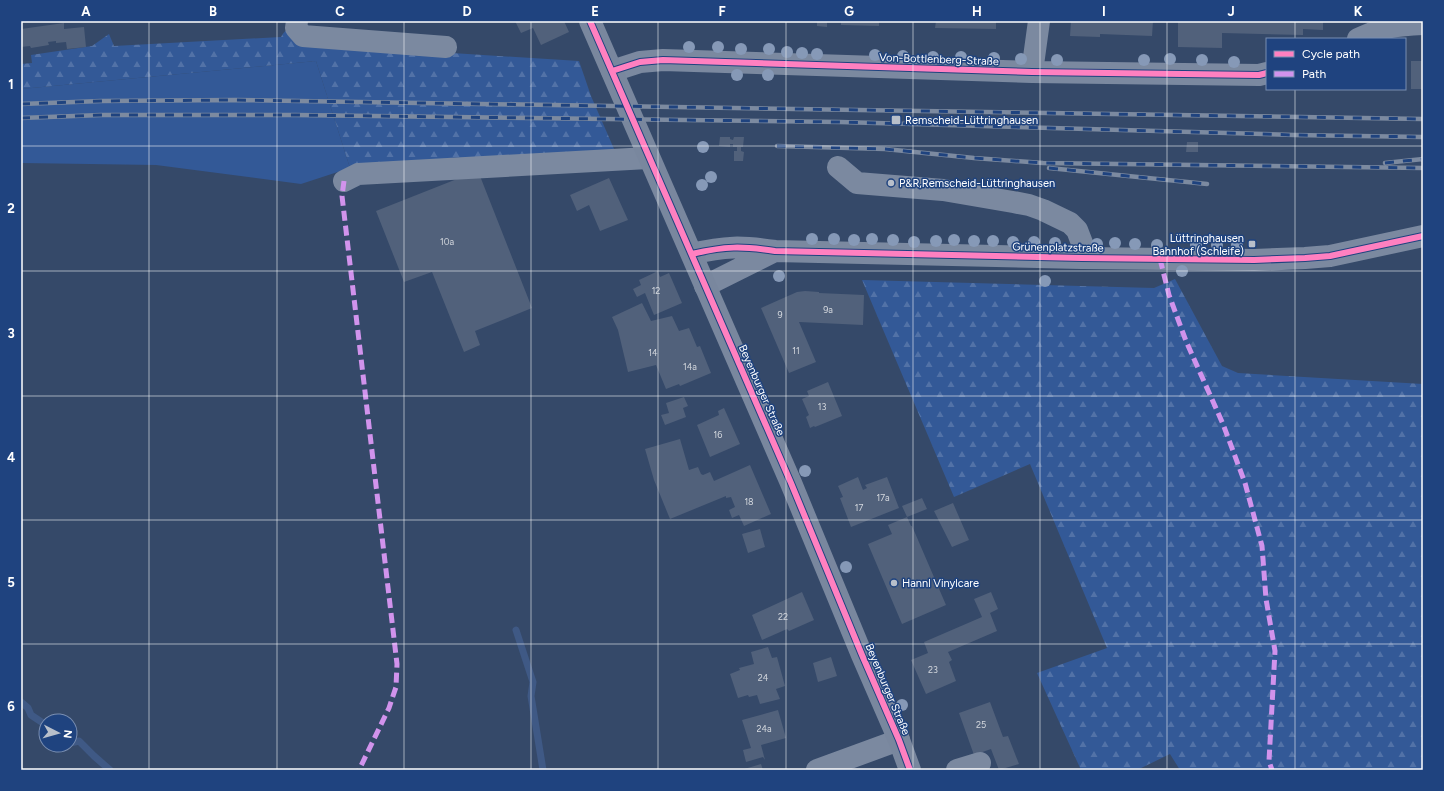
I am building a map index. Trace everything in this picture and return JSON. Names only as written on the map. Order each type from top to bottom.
[{"type":"main road","name":"Beyenburger Straße","points":[[590,21],[648,158],[692,254],[788,475],[862,655],[899,740],[910,770]]},
{"type":"street","points":[[297,21],[296,28],[303,36],[446,47]]},
{"type":"street","points":[[1032,72],[1039,21]]},
{"type":"street","points":[[1360,38],[1375,31],[1399,25],[1423,24]]},
{"type":"street","name":"Von-Bottlenberg-Straße","points":[[612,71],[640,62],[663,60],[1032,72],[1259,75],[1266,73]]},
{"type":"street","points":[[344,181],[358,174],[648,158]]},
{"type":"street","points":[[838,167],[857,183],[943,190],[1029,205],[1043,210],[1070,223],[1077,230],[1082,243],[1082,258]]},
{"type":"street","name":"Grünenplatzstraße","points":[[692,254],[717,248],[749,247],[775,251],[1082,258],[1254,260],[1330,256],[1423,236]]},
{"type":"street","name":"Grünenplatzstraße","points":[[705,286],[775,251]]},
{"type":"street","points":[[817,770],[899,740]]},
{"type":"street","points":[[957,770],[980,763]]},
{"type":"green space","points":[[304,25],[452,53],[579,61],[591,96],[621,165],[350,168],[316,61],[21,89],[21,64],[32,63],[31,55],[92,46],[109,34],[114,46],[281,37],[285,31]]},
{"type":"green space","points":[[316,61],[350,168],[301,184],[156,165],[21,163],[21,89]]},
{"type":"green space","points":[[1175,279],[1222,366],[1238,373],[1423,384],[1423,770],[1180,770],[1170,754],[1137,770],[1081,770],[1037,673],[1107,648],[1030,464],[954,497],[862,280],[1154,288]]},
{"type":"building","points":[[515,21],[564,21],[569,32],[541,45],[533,28],[521,33]]},
{"type":"building","points":[[817,21],[827,21],[827,27],[817,26]]},
{"type":"building","points":[[841,21],[879,21],[879,26],[841,25]]},
{"type":"building","points":[[936,21],[996,21],[996,29],[935,28]]},
{"type":"building","points":[[1071,21],[1153,21],[1152,36],[1100,34],[1100,37],[1070,36]]},
{"type":"building","points":[[1178,21],[1323,21],[1323,30],[1303,29],[1303,35],[1222,33],[1222,48],[1178,47]]},
{"type":"building","points":[[64,23],[64,29],[84,27],[86,47],[67,49],[66,42],[56,43],[56,41],[48,42],[49,45],[31,48],[30,46],[21,47],[21,29]]},
{"type":"building","points":[[1411,61],[1423,61],[1423,89],[1411,89]]},
{"type":"building","points":[[720,137],[730,137],[730,139],[733,140],[734,137],[744,137],[743,147],[741,147],[741,151],[744,152],[743,161],[734,161],[734,151],[737,151],[737,147],[733,147],[733,144],[730,144],[730,147],[719,146]]},
{"type":"building","points":[[1187,142],[1198,142],[1198,152],[1186,152]]},
{"type":"building","points":[[480,176],[532,308],[475,331],[480,345],[464,352],[432,272],[404,282],[376,211],[462,177]]},
{"type":"building","points":[[609,178],[628,220],[600,231],[589,205],[577,211],[570,195]]},
{"type":"building","points":[[658,271],[660,277],[669,273],[682,303],[654,315],[645,293],[637,297],[633,289],[641,285],[639,280]]},
{"type":"building","points":[[805,291],[864,295],[863,325],[799,322],[816,362],[789,373],[761,308],[797,292]]},
{"type":"building","points":[[642,303],[651,321],[672,316],[679,331],[689,328],[697,347],[700,346],[711,373],[680,386],[679,384],[666,389],[656,365],[628,372],[618,330],[612,317]]},
{"type":"building","points":[[828,382],[842,416],[810,428],[806,417],[809,415],[802,399],[809,396],[807,391]]},
{"type":"building","points":[[684,397],[688,406],[683,408],[686,417],[665,425],[661,415],[669,413],[666,403]]},
{"type":"building","points":[[724,408],[740,444],[710,457],[697,425],[719,415],[718,411]]},
{"type":"building","points":[[680,439],[689,470],[698,467],[703,475],[710,472],[714,481],[750,465],[771,514],[744,526],[739,515],[732,518],[729,510],[735,507],[731,497],[726,498],[726,496],[670,519],[654,480],[645,449]]},
{"type":"building","points":[[858,477],[863,490],[867,488],[865,485],[887,477],[899,508],[851,527],[840,498],[843,497],[838,486]]},
{"type":"building","points":[[922,498],[927,509],[907,517],[902,506]]},
{"type":"building","points":[[953,503],[969,540],[952,547],[934,511]]},
{"type":"building","points":[[907,517],[946,605],[902,624],[868,544],[892,534],[888,525]]},
{"type":"building","points":[[760,529],[765,547],[748,553],[742,534]]},
{"type":"building","points":[[802,592],[814,620],[789,631],[787,629],[762,640],[752,615]]},
{"type":"building","points":[[991,592],[998,609],[990,613],[997,631],[948,652],[952,660],[949,662],[956,681],[926,694],[911,660],[928,653],[924,642],[982,617],[974,599]]},
{"type":"building","points":[[768,647],[772,658],[777,657],[785,686],[776,689],[780,699],[760,704],[757,695],[749,697],[748,695],[738,698],[730,674],[740,670],[739,668],[754,664],[751,652]]},
{"type":"building","points":[[831,657],[837,676],[818,682],[813,663]]},
{"type":"building","points":[[990,702],[1003,737],[1008,736],[1019,764],[999,770],[991,749],[974,755],[959,713]]},
{"type":"building","points":[[778,710],[786,738],[761,745],[765,760],[763,757],[746,762],[743,750],[751,748],[742,720]]},
{"type":"building","points":[[761,764],[763,770],[741,770]]},
{"type":"waterway","points":[[516,630],[533,682],[531,696],[543,770]]},
{"type":"waterway","points":[[21,702],[28,708],[31,715],[38,720]]},
{"type":"waterway","points":[[78,741],[110,770]]},
{"type":"railway","points":[[21,104],[101,101],[235,100],[1423,119]]},
{"type":"railway","points":[[21,118],[101,115],[295,115],[840,122],[1294,135],[1423,137]]},
{"type":"railway","points":[[777,146],[885,149],[1043,163],[1423,168]]},
{"type":"railway","points":[[1385,163],[1423,159]]},
{"type":"railway","points":[[1049,168],[1207,184]]},
{"type":"marked path","points":[[344,181],[342,196],[397,664],[396,687],[389,708],[359,770]]},
{"type":"marked path","points":[[1160,259],[1169,295],[1186,341],[1223,424],[1245,483],[1262,546],[1266,599],[1275,651],[1269,761],[1272,770]]},
{"type":"cycle path","points":[[590,21],[791,483],[899,740],[910,770]]},
{"type":"cycle path","points":[[612,71],[640,62],[663,60],[1032,72],[1259,75],[1266,73]]},
{"type":"cycle path","points":[[692,254],[724,248],[753,248],[775,251],[1082,258],[1254,260],[1330,256],[1423,236]]},
{"type":"place","name":"Remscheid-Lüttringhausen","points":[[896,120]]},
{"type":"place","name":"P&R,Remscheid-Lüttringhausen","points":[[891,183]]},
{"type":"place","name":"Lüttringhausen Bahnhof (Schleife)","points":[[1252,244]]},
{"type":"place","name":"Hannl Vinylcare","points":[[894,583]]}]
